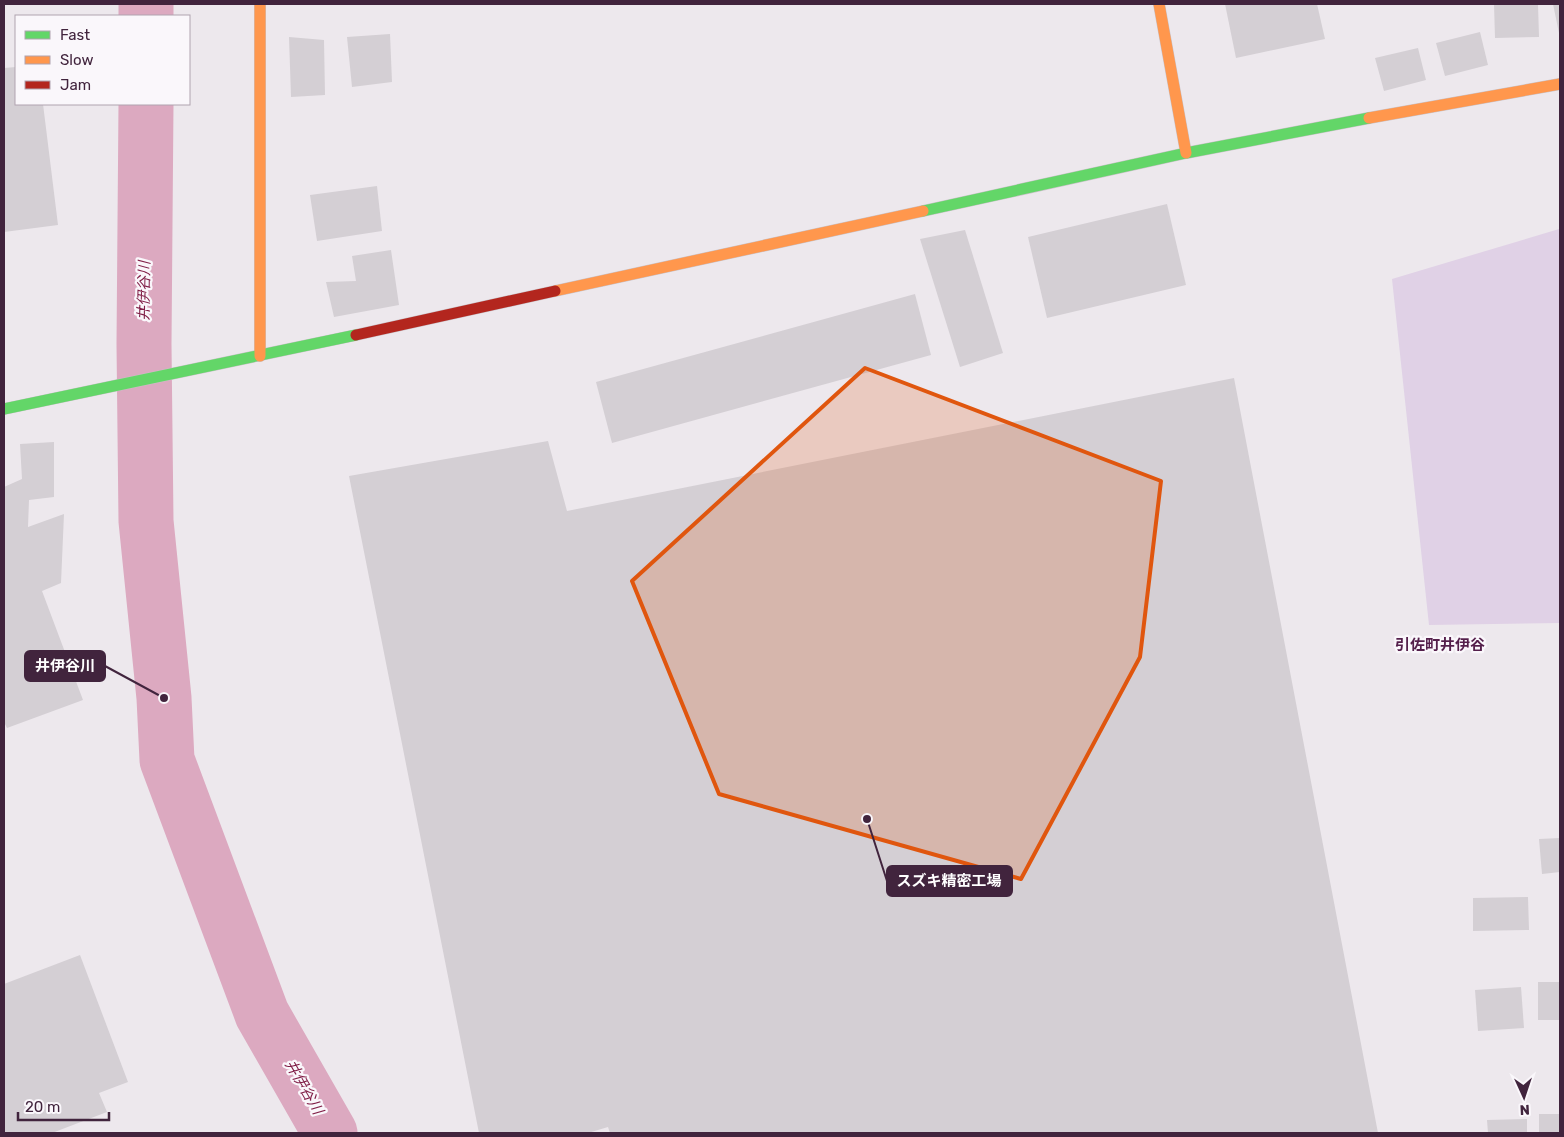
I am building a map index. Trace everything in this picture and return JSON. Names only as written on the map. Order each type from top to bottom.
[{"type":"street","points":[[260,4],[260,356]]},
{"type":"street","points":[[1159,4],[1186,153]]},
{"type":"street","points":[[4,409],[260,356],[1186,153],[1560,84]]},
{"type":"highlighted area","points":[[865,368],[1161,481],[1140,657],[1021,879],[719,794],[632,581]]},
{"type":"shaded area","points":[[1559,229],[1560,623],[1429,625],[1392,279]]},
{"type":"building","points":[[1225,4],[1317,4],[1325,39],[1236,58]]},
{"type":"building","points":[[1494,4],[1538,4],[1539,37],[1495,38]]},
{"type":"building","points":[[1553,4],[1560,4],[1560,33],[1559,33]]},
{"type":"building","points":[[1480,32],[1488,65],[1445,76],[1436,43]]},
{"type":"building","points":[[390,34],[392,82],[352,87],[347,37]]},
{"type":"building","points":[[289,37],[324,40],[325,95],[291,97]]},
{"type":"building","points":[[1418,48],[1426,80],[1384,91],[1375,58]]},
{"type":"building","points":[[15,67],[15,105],[43,105],[58,225],[4,232],[4,68]]},
{"type":"building","points":[[377,186],[382,231],[317,241],[310,195]]},
{"type":"building","points":[[1167,204],[1186,285],[1047,318],[1028,237]]},
{"type":"building","points":[[965,230],[1003,353],[960,367],[920,239]]},
{"type":"building","points":[[391,250],[399,305],[334,317],[326,282],[356,281],[352,256]]},
{"type":"building","points":[[915,294],[931,355],[612,443],[596,382]]},
{"type":"building","points":[[1234,378],[1378,1133],[610,1133],[608,1127],[588,1133],[479,1133],[349,476],[548,441],[567,511]]},
{"type":"building","points":[[54,442],[54,497],[29,500],[28,527],[64,514],[61,583],[42,591],[83,700],[7,728],[4,722],[4,487],[22,479],[20,444]]},
{"type":"building","points":[[1560,838],[1560,872],[1542,874],[1539,839]]},
{"type":"building","points":[[1528,897],[1529,930],[1473,931],[1473,898]]},
{"type":"building","points":[[80,955],[128,1082],[99,1093],[107,1112],[52,1133],[4,1133],[4,984]]},
{"type":"building","points":[[1538,982],[1560,982],[1560,1020],[1538,1020]]},
{"type":"building","points":[[1521,987],[1524,1028],[1478,1031],[1475,990]]},
{"type":"building","points":[[1539,1114],[1560,1114],[1560,1133],[1539,1133]]},
{"type":"building","points":[[1527,1119],[1527,1133],[1488,1133],[1487,1120]]},
{"type":"waterway","name":"井伊谷川","points":[[146,4],[146,15]]},
{"type":"waterway","name":"井伊谷川","points":[[146,105],[144,344],[146,521],[164,698],[167,760],[262,1014],[330,1133]]},
{"type":"traffic: fast","points":[[923,211],[1186,153],[1369,118]]},
{"type":"traffic: fast","points":[[4,409],[356,335]]},
{"type":"traffic: slow","points":[[260,4],[260,356]]},
{"type":"traffic: slow","points":[[1159,4],[1186,153]]},
{"type":"traffic: slow","points":[[1369,118],[1560,84]]},
{"type":"traffic: slow","points":[[555,291],[923,211]]},
{"type":"traffic: jam","points":[[356,335],[555,291]]},
{"type":"place","name":"井伊谷川","points":[[164,698]]},
{"type":"place","name":"スズキ精密工場","points":[[867,819]]},
{"type":"district","name":"引佐町井伊谷","points":[[1440,645]]}]
